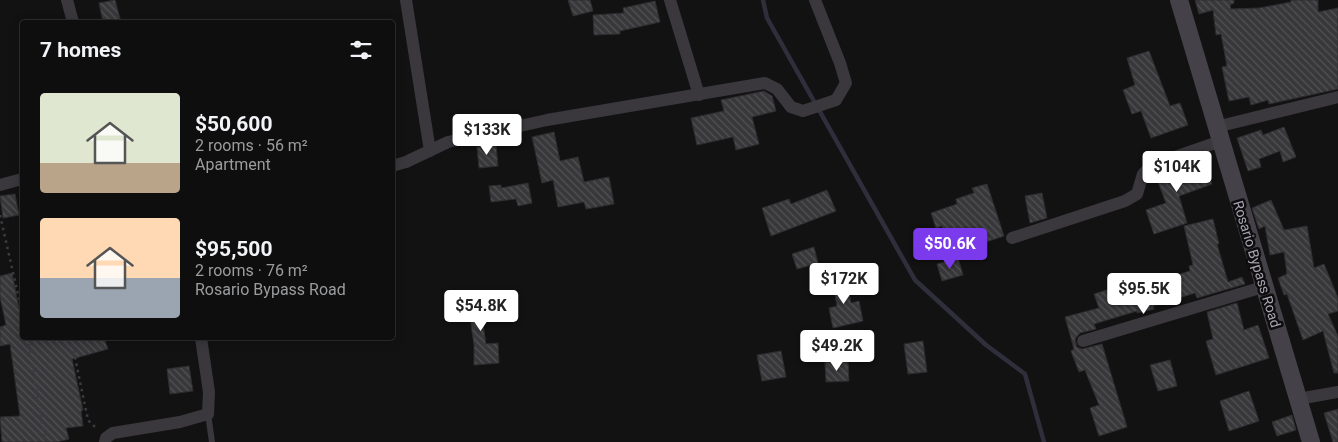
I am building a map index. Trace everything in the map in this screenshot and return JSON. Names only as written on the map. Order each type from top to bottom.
[{"type":"main road","name":"Rosario Bypass Road","points":[[1179,0],[1310,442]]},
{"type":"street","points":[[67,0],[72,20]]},
{"type":"street","points":[[406,0],[430,151]]},
{"type":"street","points":[[670,0],[699,95]]},
{"type":"street","points":[[395,165],[448,142],[547,120],[765,84],[777,90],[791,107],[803,111],[836,100],[846,84],[840,63],[815,0]]},
{"type":"street","points":[[1012,238],[1125,201],[1137,194],[1143,174],[1152,165],[1219,134],[1338,97]]},
{"type":"street","points":[[0,185],[20,180]]},
{"type":"street","points":[[1083,341],[1264,287]]},
{"type":"street","points":[[106,440],[113,433],[180,422],[208,414],[209,392],[201,340]]},
{"type":"street","points":[[1298,400],[1338,392]]},
{"type":"lane","points":[[208,414],[212,442]]},
{"type":"path","points":[[0,215],[20,303]]},
{"type":"path","points":[[28,340],[45,441]]},
{"type":"path","points":[[71,340],[88,420],[106,440]]},
{"type":"building","points":[[115,0],[120,20],[103,20],[99,3]]},
{"type":"building","points":[[568,0],[590,0],[593,11],[573,16]]},
{"type":"building","points":[[1195,0],[1234,0],[1234,3],[1230,5],[1231,9],[1259,8],[1291,2],[1291,0],[1318,0],[1318,12],[1338,8],[1338,89],[1269,104],[1268,100],[1251,105],[1249,97],[1229,101],[1222,67],[1227,66],[1221,34],[1216,35],[1213,10],[1199,14]]},
{"type":"building","points":[[655,1],[660,22],[620,31],[620,34],[594,35],[593,15],[624,13],[623,8]]},
{"type":"building","points":[[1149,51],[1170,106],[1180,103],[1188,125],[1151,138],[1141,111],[1132,114],[1123,90],[1135,85],[1127,58]]},
{"type":"building","points":[[764,91],[772,96],[776,111],[752,117],[759,144],[736,150],[733,137],[697,145],[691,118],[724,111],[721,100]]},
{"type":"building","points":[[1284,127],[1296,157],[1283,162],[1280,151],[1259,159],[1261,167],[1248,171],[1237,138],[1261,130],[1263,135]]},
{"type":"building","points":[[554,132],[560,161],[578,157],[584,182],[609,177],[614,204],[586,209],[584,202],[558,207],[553,180],[542,183],[532,137]]},
{"type":"building","points":[[496,145],[498,166],[479,168],[477,147]]},
{"type":"building","points":[[1202,156],[1212,184],[1179,196],[1187,223],[1154,234],[1146,210],[1166,203],[1155,174]]},
{"type":"building","points":[[528,183],[532,203],[518,206],[516,199],[491,202],[489,186],[501,185],[501,188]]},
{"type":"building","points":[[987,184],[1004,236],[986,242],[984,236],[949,247],[942,226],[936,228],[931,213],[957,204],[956,199],[974,193],[972,188]]},
{"type":"building","points":[[827,190],[836,211],[771,236],[762,208],[789,199],[791,204]]},
{"type":"building","points":[[1042,193],[1047,218],[1030,223],[1025,196]]},
{"type":"building","points":[[15,194],[19,215],[3,218],[0,196]]},
{"type":"building","points":[[1271,200],[1284,230],[1307,226],[1314,268],[1324,264],[1338,298],[1338,311],[1328,314],[1338,336],[1338,373],[1334,373],[1323,331],[1303,340],[1287,294],[1284,295],[1278,278],[1287,274],[1284,252],[1270,255],[1265,226],[1259,229],[1252,208]]},
{"type":"building","points":[[1213,219],[1219,244],[1217,244],[1228,282],[1242,277],[1245,284],[1197,298],[1195,293],[1153,306],[1154,309],[1137,313],[1137,311],[1094,324],[1096,329],[1080,333],[1075,339],[1077,347],[1082,349],[1102,344],[1127,427],[1099,436],[1090,408],[1099,405],[1085,370],[1079,372],[1071,351],[1074,349],[1065,317],[1099,308],[1094,294],[1129,283],[1129,281],[1146,277],[1147,284],[1190,271],[1189,266],[1193,265],[1184,226]]},
{"type":"building","points":[[814,247],[818,263],[797,269],[792,254]]},
{"type":"building","points":[[958,258],[963,275],[942,281],[937,264]]},
{"type":"building","points":[[12,273],[20,313],[20,340],[105,340],[108,349],[72,359],[83,410],[81,411],[83,426],[66,428],[69,439],[57,442],[2,442],[0,417],[20,416],[10,344],[0,346],[0,327],[6,325],[0,297],[0,276]]},
{"type":"building","points":[[846,275],[851,303],[859,301],[863,321],[833,328],[829,308],[837,306],[832,278]]},
{"type":"building","points":[[486,295],[488,317],[482,317],[486,344],[498,343],[499,363],[474,365],[474,345],[467,296]]},
{"type":"building","points":[[1237,303],[1244,330],[1258,325],[1269,358],[1216,375],[1206,341],[1213,339],[1207,312]]},
{"type":"building","points":[[923,341],[927,372],[908,374],[904,344]]},
{"type":"building","points":[[781,351],[786,377],[762,381],[757,355]]},
{"type":"building","points":[[1170,360],[1177,386],[1158,391],[1150,365]]},
{"type":"building","points":[[848,361],[849,381],[826,382],[825,362]]},
{"type":"building","points":[[189,366],[193,391],[170,394],[167,369]]},
{"type":"building","points":[[1249,391],[1259,421],[1229,431],[1220,401]]},
{"type":"building","points":[[1338,409],[1338,442],[1333,442],[1324,413]]},
{"type":"building","points":[[1292,415],[1296,430],[1277,436],[1272,422]]},
{"type":"waterway","points":[[763,0],[767,18],[915,280],[986,345],[1025,374],[1044,442]]}]
